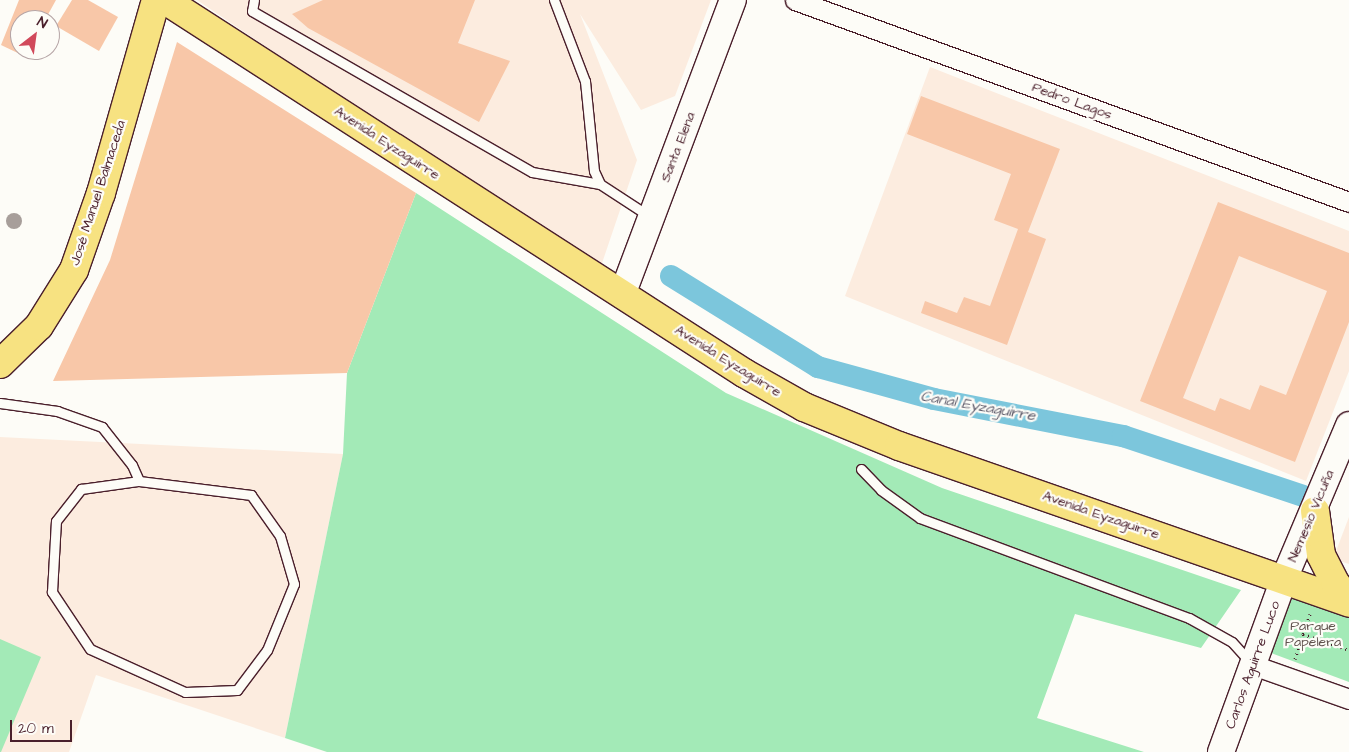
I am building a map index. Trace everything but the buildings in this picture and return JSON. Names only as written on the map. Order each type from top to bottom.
[{"type":"main road","name":"José Manuel Balmaceda","points":[[0,364],[39,326],[74,270],[101,193],[156,0]]},
{"type":"main road","name":"Avenida Eyzaguirre","points":[[165,0],[744,373],[832,420],[1349,601]]},
{"type":"main road","points":[[1315,511],[1321,556],[1335,583],[1349,601]]},
{"type":"street","name":"Santa Elena","points":[[622,295],[733,0]]},
{"type":"street","name":"Pedro Lagos","points":[[795,0],[1349,202]]},
{"type":"street","name":"Nemesio Vicuña","points":[[1284,578],[1315,511],[1349,425]]},
{"type":"street","name":"Carlos Aguirre Luco","points":[[1222,752],[1284,578]]},
{"type":"street","points":[[1253,665],[1349,699]]},
{"type":"lane","points":[[254,0],[252,11],[532,172],[600,184],[652,217]]},
{"type":"lane","points":[[554,0],[585,81],[594,171],[600,184]]},
{"type":"lane","points":[[0,403],[57,411],[102,427],[132,465],[139,481]]},
{"type":"lane","points":[[861,470],[881,490],[920,518],[1189,618],[1232,642],[1253,665]]},
{"type":"lane","points":[[139,481],[251,495],[280,536],[294,584],[267,650],[237,690],[185,692],[90,649],[52,592],[56,521],[81,489],[139,481]]},
{"type":"path","points":[[1317,591],[1303,634],[1349,650]]},
{"type":"shaded area","points":[[197,0],[711,0],[675,96],[641,110],[580,14],[637,160],[599,272]]},
{"type":"shaded area","points":[[930,67],[1349,231],[1349,371],[1306,481],[845,296]]},
{"type":"shaded area","points":[[0,437],[343,454],[285,738],[96,675],[69,752],[0,752]]},
{"type":"shaded area","points":[[1349,517],[1349,564],[1333,559]]},
{"type":"green space","points":[[416,193],[726,393],[942,488],[1241,590],[1201,648],[1075,614],[1037,718],[1144,752],[327,752],[285,738],[343,454],[347,373]]},
{"type":"green space","name":"Parque Papelera","points":[[1293,592],[1349,612],[1349,682],[1271,653]]},
{"type":"green space","points":[[0,639],[41,657],[1,752],[0,752]]},
{"type":"waterway","name":"Canal Eyzaguirre","points":[[671,276],[818,367],[934,399],[1123,436],[1303,496]]}]
